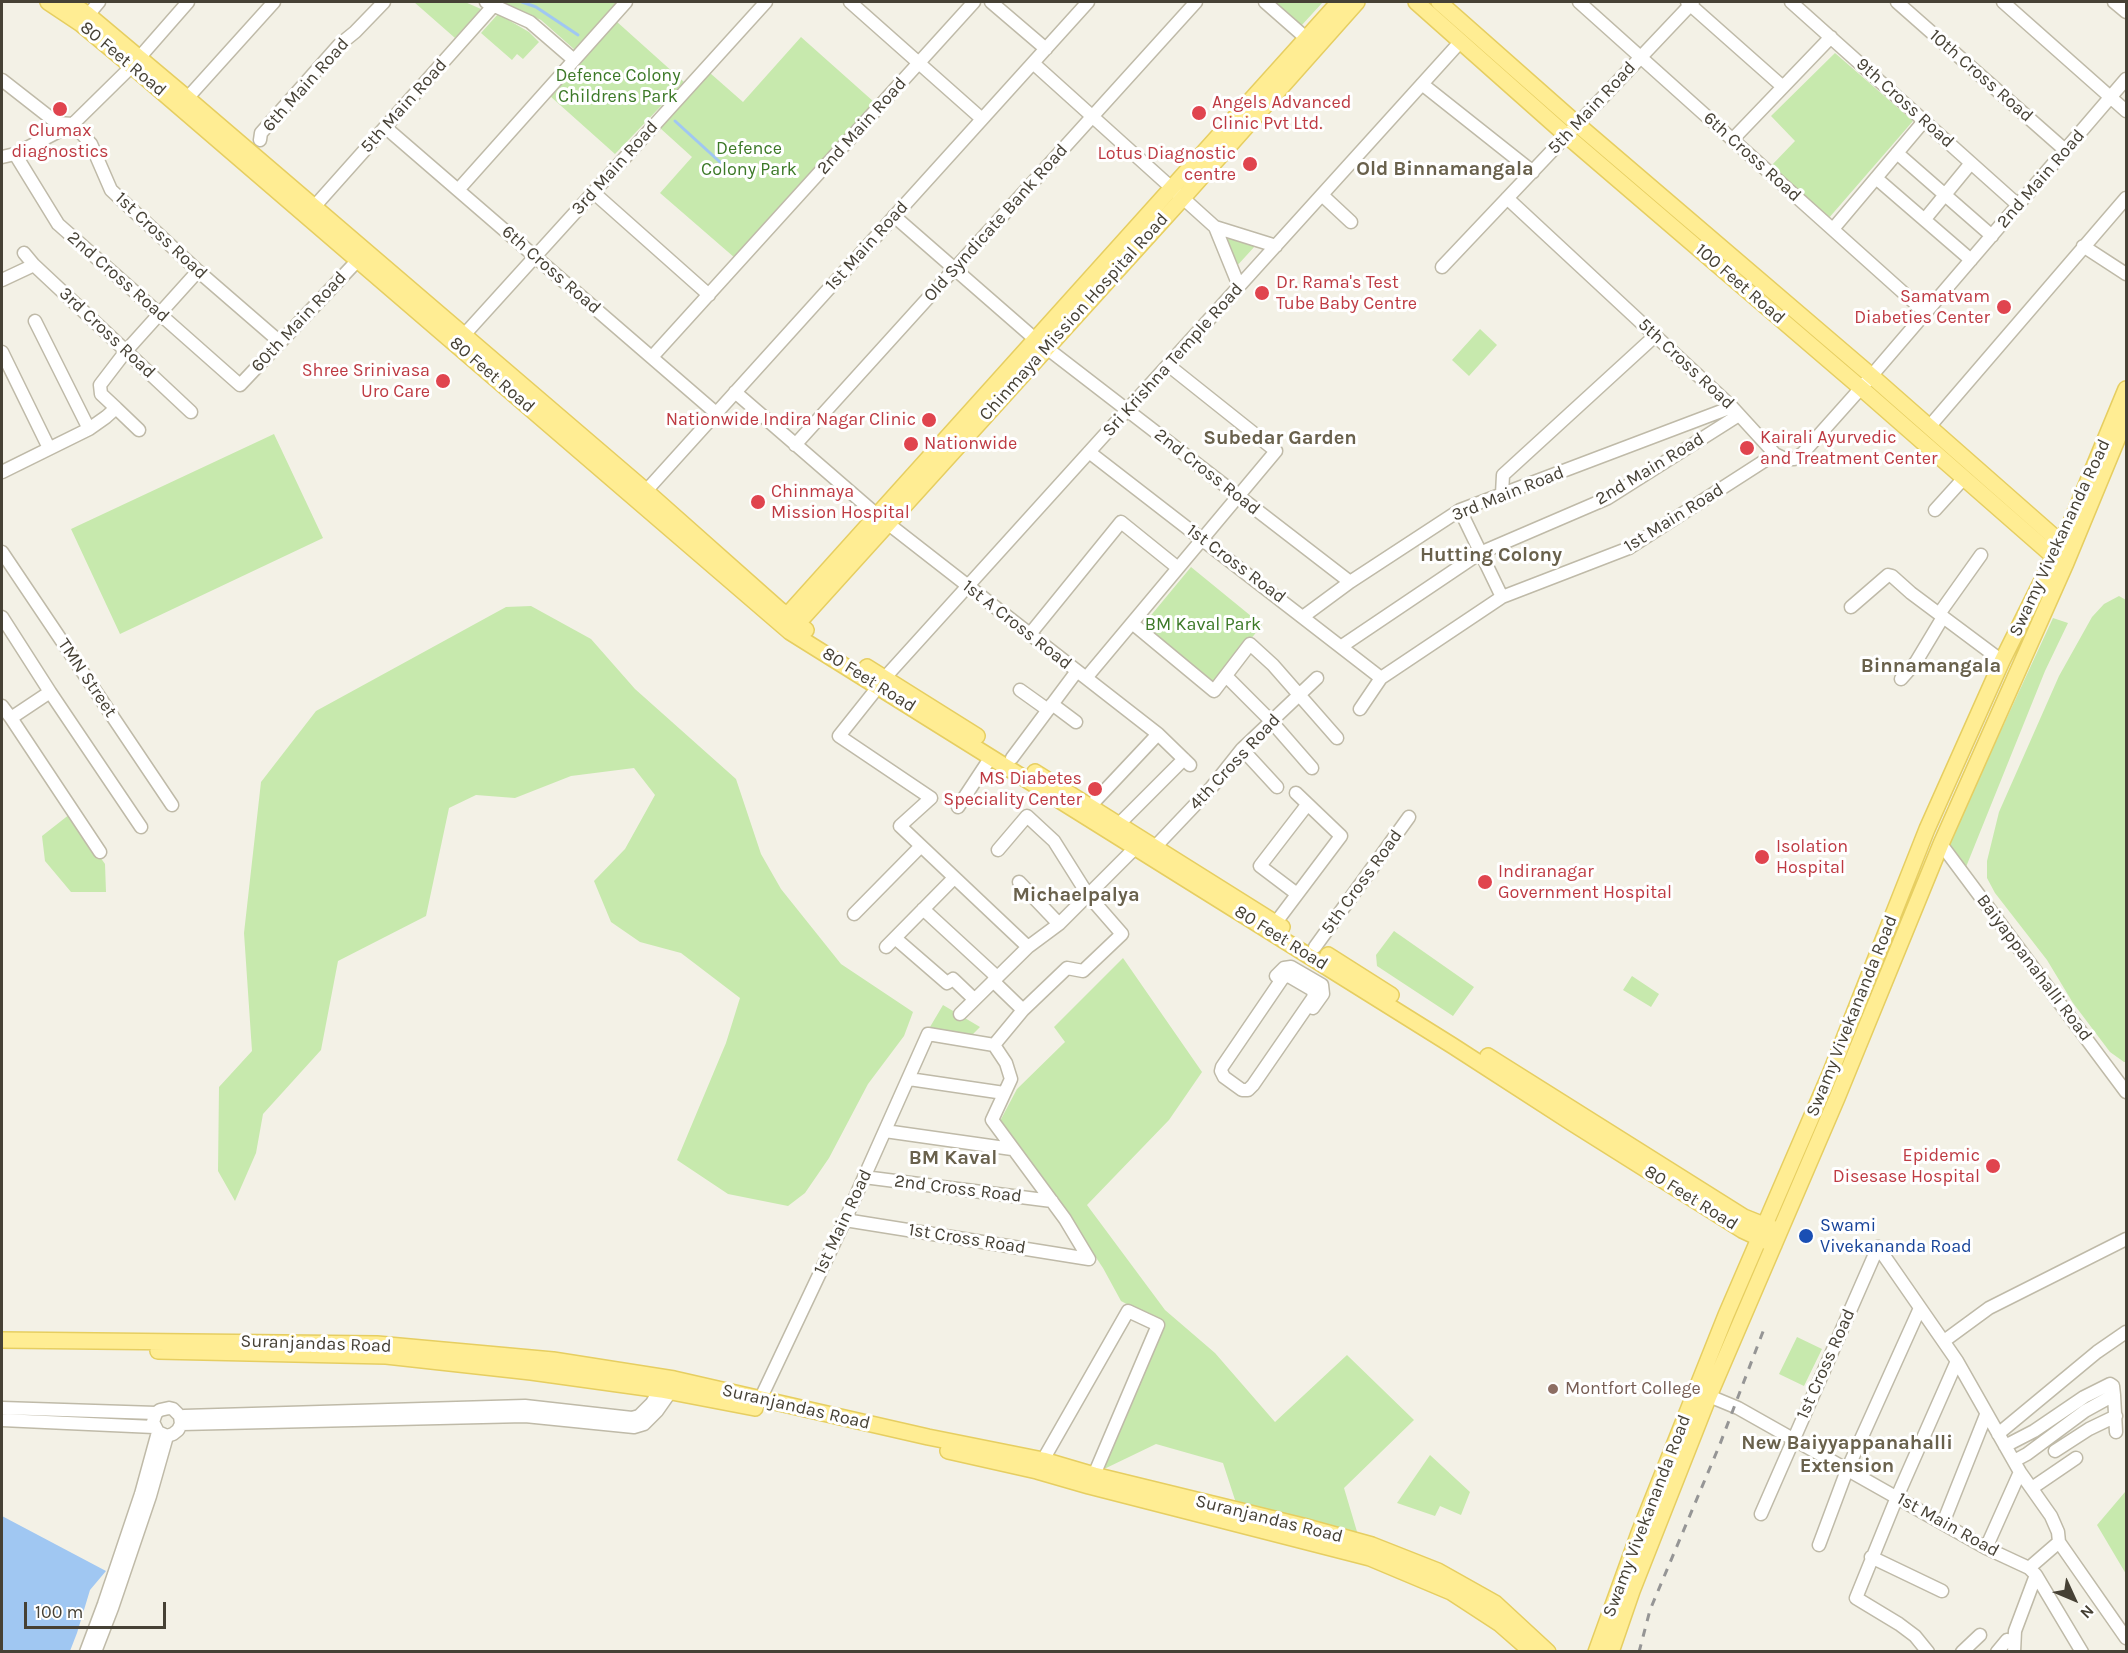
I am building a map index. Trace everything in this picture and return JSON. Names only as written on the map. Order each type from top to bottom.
[{"type":"main road","name":"80 Feet Road","points":[[48,2],[84,19]]},
{"type":"main road","name":"80 Feet Road","points":[[69,2],[84,19],[246,156],[358,260],[704,550],[788,624],[1119,824],[1315,956],[1572,1123],[1769,1235]]},
{"type":"main road","name":"Chinmaya Mission Hospital Road","points":[[1176,194],[1306,38],[1339,2]]},
{"type":"main road","name":"Chinmaya Mission Hospital Road","points":[[788,624],[1176,194],[1357,2]]},
{"type":"main road","name":"100 Feet Road","points":[[1416,2],[1567,136],[1964,478],[2062,554]]},
{"type":"main road","name":"100 Feet Road","points":[[1439,2],[1577,124],[1872,376],[2062,554]]},
{"type":"main road","name":"80 Feet Road","points":[[246,156],[314,207],[646,491],[704,550]]},
{"type":"main road","name":"Swamy Vivekananda Road","points":[[1596,1652],[1639,1533],[1769,1235],[1838,1098],[2062,554],[2071,522],[2127,389]]},
{"type":"main road","name":"Swamy Vivekananda Road","points":[[1611,1652],[1632,1591],[1710,1396],[1830,1074],[1927,829],[2002,662],[2062,554],[2126,423]]},
{"type":"main road","name":"80 Feet Road","points":[[881,682],[991,757],[1136,847],[1272,926]]},
{"type":"main road","name":"Suranjandas Road","points":[[2,1340],[349,1349],[531,1372],[668,1385],[1043,1460],[1372,1545],[1438,1571],[1495,1604],[1548,1652]]},
{"type":"main road","name":"Suranjandas Road","points":[[2,1347],[349,1349]]},
{"type":"main road","name":"Suranjandas Road","points":[[758,1403],[1037,1471],[1370,1558],[1451,1592],[1500,1624],[1532,1652]]},
{"type":"street","points":[[84,19],[99,2]]},
{"type":"street","points":[[2,158],[73,124],[136,62],[188,2]]},
{"type":"street","points":[[183,103],[274,2]]},
{"type":"street","name":"6th Main Road","points":[[246,156],[260,140],[261,133],[339,45],[384,2]]},
{"type":"street","points":[[458,190],[626,2]]},
{"type":"street","name":"3rd Main Road","points":[[464,335],[766,2]]},
{"type":"street","points":[[850,2],[982,119]]},
{"type":"street","name":"2nd Main Road","points":[[652,357],[974,2]]},
{"type":"street","points":[[991,2],[1046,49]]},
{"type":"street","name":"1st Main Road","points":[[646,491],[1088,2]]},
{"type":"street","name":"Old Syndicate Bank Road","points":[[795,445],[1196,2]]},
{"type":"street","points":[[1265,2],[1306,38]]},
{"type":"street","name":"6th Cross Road","points":[[1579,2],[1926,313]]},
{"type":"street","points":[[1690,2],[1783,87]]},
{"type":"street","name":"5th Main Road","points":[[1442,267],[1641,57],[1690,2]]},
{"type":"street","name":"9th Cross Road","points":[[1791,2],[2018,205]]},
{"type":"street","name":"10th Cross Road","points":[[1897,2],[2066,150]]},
{"type":"street","points":[[2003,2],[2127,111]]},
{"type":"street","points":[[2114,2],[2127,12]]},
{"type":"street","points":[[490,3],[530,22],[574,60]]},
{"type":"street","name":"5th Main Road","points":[[314,207],[490,3]]},
{"type":"street","points":[[1732,139],[1831,37]]},
{"type":"street","name":"Sri Krishna Temple Road","points":[[881,682],[1461,42]]},
{"type":"street","points":[[1033,63],[1215,227],[1276,246]]},
{"type":"street","name":"2nd Main Road","points":[[1861,388],[2127,79]]},
{"type":"street","points":[[2,80],[57,123],[73,124]]},
{"type":"street","points":[[1422,84],[1533,172]]},
{"type":"street","points":[[1833,229],[1924,121]]},
{"type":"street","name":"1st Cross Road","points":[[73,124],[91,144],[111,190],[198,271],[280,342]]},
{"type":"street","name":"6th Cross Road","points":[[385,127],[716,413]]},
{"type":"street","name":"2nd Cross Road","points":[[15,153],[58,224],[240,385]]},
{"type":"street","points":[[1897,153],[1992,236]]},
{"type":"street","points":[[1925,219],[1971,163]]},
{"type":"street","points":[[1876,178],[1971,260]]},
{"type":"street","points":[[593,192],[709,295]]},
{"type":"street","points":[[1322,195],[1351,222]]},
{"type":"street","name":"5th Cross Road","points":[[1508,198],[1656,335],[1735,411],[1775,454]]},
{"type":"street","points":[[1929,427],[2083,246],[2127,198]]},
{"type":"street","points":[[894,216],[1041,344]]},
{"type":"street","points":[[1215,227],[1239,286]]},
{"type":"street","points":[[2083,246],[2127,274]]},
{"type":"street","name":"3rd Cross Road","points":[[24,253],[191,412]]},
{"type":"street","name":"60th Main Road","points":[[240,385],[358,260]]},
{"type":"street","points":[[2,280],[34,265]]},
{"type":"street","points":[[139,430],[101,394],[100,385],[126,351],[198,271]]},
{"type":"street","points":[[35,321],[89,429]]},
{"type":"street","points":[[1502,494],[1503,475],[1656,335]]},
{"type":"street","name":"2nd Cross Road","points":[[1041,344],[1350,582]]},
{"type":"street","points":[[2,352],[50,448]]},
{"type":"street","points":[[1012,758],[1050,707],[1132,623],[1276,451],[1168,365]]},
{"type":"street","points":[[1775,454],[1785,459],[1794,459],[1803,453],[1861,388]]},
{"type":"street","points":[[735,392],[882,519]]},
{"type":"street","points":[[3,469],[89,429],[116,408]]},
{"type":"street","name":"3rd Main Road","points":[[1304,616],[1350,582],[1460,510],[1735,411]]},
{"type":"street","name":"2nd Main Road","points":[[1342,646],[1480,553],[1608,498],[1735,411]]},
{"type":"street","name":"1st Cross Road","points":[[1089,452],[1382,678]]},
{"type":"street","name":"1st Main Road","points":[[1360,709],[1382,678],[1502,597],[1629,548],[1775,454]]},
{"type":"street","points":[[1935,510],[1964,478]]},
{"type":"street","points":[[1460,510],[1502,597]]},
{"type":"street","name":"1st A Cross Road","points":[[882,519],[1158,734],[1187,762],[1119,824]]},
{"type":"street","points":[[1030,634],[1121,522],[1178,568]]},
{"type":"street","name":"TMN Street","points":[[2,552],[172,805]]},
{"type":"street","points":[[1901,679],[1916,662],[1941,616],[1980,555]]},
{"type":"street","points":[[1851,607],[1888,575],[2002,662]]},
{"type":"street","points":[[2,616],[141,827]]},
{"type":"street","points":[[1132,623],[1214,691],[1250,644],[1273,665],[1337,738]]},
{"type":"street","points":[[1226,676],[1271,721],[1312,768]]},
{"type":"street","name":"4th Cross Road","points":[[1155,847],[1211,788],[1242,749],[1317,678]]},
{"type":"street","points":[[881,682],[839,736],[931,798],[900,826],[1028,947]]},
{"type":"street","points":[[1020,690],[1076,722]]},
{"type":"street","points":[[11,718],[50,692]]},
{"type":"street","points":[[2,706],[100,852]]},
{"type":"street","points":[[1095,801],[1158,734]]},
{"type":"street","points":[[1242,749],[1277,788]]},
{"type":"street","points":[[958,807],[991,757]]},
{"type":"street","points":[[1272,926],[1341,836],[1296,793]]},
{"type":"street","points":[[1297,894],[1260,866],[1307,805]]},
{"type":"street","points":[[998,850],[1027,816],[1054,841],[1088,895],[1122,934],[1083,971],[1067,968],[1023,1011],[994,1045],[1006,1063],[1011,1079],[992,1120],[1052,1201]]},
{"type":"street","name":"5th Cross Road","points":[[1304,978],[1315,956],[1409,817]]},
{"type":"street","name":"Baiyappanahalli Road","points":[[1941,844],[2127,1092]]},
{"type":"street","points":[[854,914],[921,846]]},
{"type":"street","points":[[960,1014],[1028,947],[1059,924],[1136,847]]},
{"type":"street","points":[[954,878],[891,942],[947,983],[953,980],[974,999]]},
{"type":"street","points":[[1019,882],[1059,924]]},
{"type":"street","points":[[923,909],[995,979],[1023,1011]]},
{"type":"street","points":[[1273,979],[1286,967],[1292,967],[1304,978],[1314,993],[1312,998],[1248,1090],[1242,1090],[1224,1077],[1222,1067],[1287,975],[1304,978],[1322,985],[1324,991],[1311,1010]]},
{"type":"street","name":"1st Main Road","points":[[758,1403],[845,1220],[928,1034],[994,1045]]},
{"type":"street","points":[[909,1079],[1004,1093]]},
{"type":"street","points":[[885,1131],[1012,1149]]},
{"type":"street","name":"2nd Cross Road","points":[[864,1177],[1052,1201]]},
{"type":"street","name":"1st Cross Road","points":[[845,1220],[1089,1260],[1052,1201]]},
{"type":"street","points":[[1944,1341],[1989,1308],[2127,1239]]},
{"type":"street","name":"1st Cross Road","points":[[1761,1514],[1878,1247],[1920,1308]]},
{"type":"street","points":[[1920,1308],[1957,1361],[2017,1467],[2051,1516],[2058,1532],[2059,1542],[2127,1638]]},
{"type":"street","points":[[1819,1545],[1848,1470],[1920,1308]]},
{"type":"street","points":[[1043,1460],[1128,1311],[1158,1325],[1094,1475]]},
{"type":"street","points":[[1998,1434],[2097,1352],[2127,1332]]},
{"type":"street","points":[[1924,1650],[1915,1636],[1856,1598],[1871,1557],[1957,1361]]},
{"type":"street","points":[[2005,1446],[2019,1440],[2085,1396],[2111,1384],[2114,1395],[2116,1432]]},
{"type":"street","points":[[180,1420],[303,1416],[525,1416],[634,1427],[644,1424],[663,1404],[668,1385]]},
{"type":"street","points":[[1986,1548],[2017,1467],[2027,1454],[2085,1411],[2114,1395]]},
{"type":"street","name":"1st Main Road","points":[[1710,1396],[1738,1408],[2032,1572]]},
{"type":"street","points":[[2,1408],[156,1413],[169,1408],[173,1409],[180,1420]]},
{"type":"street","points":[[95,1652],[150,1496],[160,1432],[153,1422],[156,1413]]},
{"type":"street","points":[[1943,1523],[1986,1415]]},
{"type":"street","points":[[2055,1451],[2089,1428],[2116,1416]]},
{"type":"street","points":[[2,1420],[173,1434],[180,1420]]},
{"type":"street","points":[[86,1652],[160,1432]]},
{"type":"street","points":[[2032,1488],[2076,1458]]},
{"type":"street","points":[[1997,1652],[2012,1644],[2032,1572],[2059,1542]]},
{"type":"street","points":[[1871,1557],[1942,1592]]},
{"type":"street","points":[[2032,1572],[2082,1652]]},
{"type":"street","points":[[1962,1652],[1980,1635]]},
{"type":"street","points":[[2012,1644],[2023,1652]]},
{"type":"green space","points":[[414,2],[465,2],[481,9],[455,38]]},
{"type":"green space","points":[[500,2],[618,2],[575,50],[541,20]]},
{"type":"green space","points":[[1273,2],[1323,2],[1301,26]]},
{"type":"green space","points":[[498,14],[529,32],[539,42],[523,59],[517,54],[512,60],[481,33]]},
{"type":"green space","name":"Defence Colony Childrens Park","points":[[616,21],[684,82],[615,154],[550,96]]},
{"type":"green space","name":"Defence Colony Park","points":[[801,37],[874,102],[735,258],[660,193],[692,157],[660,128],[710,73],[743,102]]},
{"type":"green space","points":[[1835,53],[1913,121],[1828,219],[1771,166],[1795,141],[1771,116]]},
{"type":"green space","points":[[1223,233],[1256,245],[1235,268]]},
{"type":"green space","points":[[1480,329],[1497,345],[1469,376],[1452,360]]},
{"type":"green space","points":[[274,434],[323,538],[120,634],[71,529]]},
{"type":"green space","name":"BM Kaval Park","points":[[1191,567],[1262,625],[1215,684],[1143,625]]},
{"type":"green space","points":[[2119,596],[2126,600],[2126,1062],[2110,1052],[2073,1003],[2047,960],[1995,893],[1987,878],[1987,861],[1999,812],[2059,676],[2092,617],[2104,604]]},
{"type":"green space","points":[[531,606],[591,639],[635,689],[736,779],[761,854],[781,889],[841,964],[913,1012],[904,1036],[868,1084],[829,1158],[805,1193],[788,1206],[728,1194],[677,1160],[726,1043],[740,998],[681,953],[640,942],[611,922],[594,881],[625,849],[655,795],[634,768],[571,776],[515,798],[476,795],[449,808],[426,916],[338,961],[321,1050],[263,1114],[256,1153],[235,1201],[218,1171],[219,1087],[252,1051],[244,933],[261,782],[316,711],[506,607]]},
{"type":"green space","points":[[2053,618],[2068,623],[2045,671],[1966,867],[1949,843]]},
{"type":"green space","points":[[70,814],[105,864],[106,892],[71,892],[45,861],[42,836]]},
{"type":"green space","points":[[1394,931],[1474,987],[1453,1016],[1377,966],[1376,955]]},
{"type":"green space","points":[[1123,958],[1202,1072],[1169,1120],[1087,1205],[1165,1310],[1215,1353],[1275,1422],[1347,1355],[1414,1420],[1344,1488],[1358,1535],[1236,1503],[1223,1463],[1156,1444],[1102,1470],[1164,1324],[1121,1301],[1103,1268],[1061,1205],[1000,1121],[1017,1089],[1065,1042],[1054,1027]]},
{"type":"green space","points":[[1632,976],[1659,994],[1651,1007],[1623,990]]},
{"type":"green space","points":[[943,1005],[980,1027],[969,1038],[930,1027]]},
{"type":"green space","points":[[1797,1337],[1822,1349],[1804,1386],[1779,1374]]},
{"type":"green space","points":[[1430,1455],[1470,1492],[1461,1515],[1440,1506],[1435,1516],[1397,1503]]},
{"type":"green space","points":[[2126,1482],[2126,1574],[2097,1525],[2125,1492]]},
{"type":"water","points":[[2,1516],[106,1571],[90,1590],[70,1651],[2,1651]]},
{"type":"waterway","points":[[522,2],[536,7],[578,35]]},
{"type":"waterway","points":[[675,121],[732,173]]},
{"type":"railway","points":[[1639,1652],[1650,1610],[1720,1444],[1764,1329]]},
{"type":"place","name":"Clumax diagnostics","points":[[60,109]]},
{"type":"place","name":"Angels Advanced Clinic Pvt Ltd.","points":[[1199,113]]},
{"type":"place","name":"Lotus Diagnostic centre","points":[[1250,164]]},
{"type":"place","name":"Dr. Rama's Test Tube Baby Centre","points":[[1262,293]]},
{"type":"place","name":"Samatvam Diabeties Center","points":[[2004,307]]},
{"type":"place","name":"Shree Srinivasa Uro Care","points":[[443,381]]},
{"type":"place","name":"Nationwide Indira Nagar Clinic","points":[[929,420]]},
{"type":"place","name":"Nationwide","points":[[911,444]]},
{"type":"place","name":"Kairali Ayurvedic and Treatment Center","points":[[1747,448]]},
{"type":"place","name":"Chinmaya Mission Hospital","points":[[758,502]]},
{"type":"place","name":"MS Diabetes Speciality Center","points":[[1095,789]]},
{"type":"place","name":"Isolation Hospital","points":[[1762,857]]},
{"type":"place","name":"Indiranagar Government Hospital","points":[[1485,882]]},
{"type":"place","name":"Epidemic Disesase Hospital","points":[[1993,1166]]},
{"type":"place","name":"Swami Vivekananda Road","points":[[1806,1236]]},
{"type":"place","name":"Montfort College","points":[[1553,1389]]},
{"type":"district","name":"Old Binnamangala","points":[[1445,169]]},
{"type":"district","name":"Subedar Garden","points":[[1280,438]]},
{"type":"district","name":"Hutting Colony","points":[[1491,555]]},
{"type":"district","name":"Binnamangala","points":[[1931,666]]},
{"type":"district","name":"Michaelpalya","points":[[1076,895]]},
{"type":"district","name":"BM Kaval","points":[[953,1158]]},
{"type":"district","name":"New Baiyyappanahalli Extension","points":[[1847,1454]]}]
